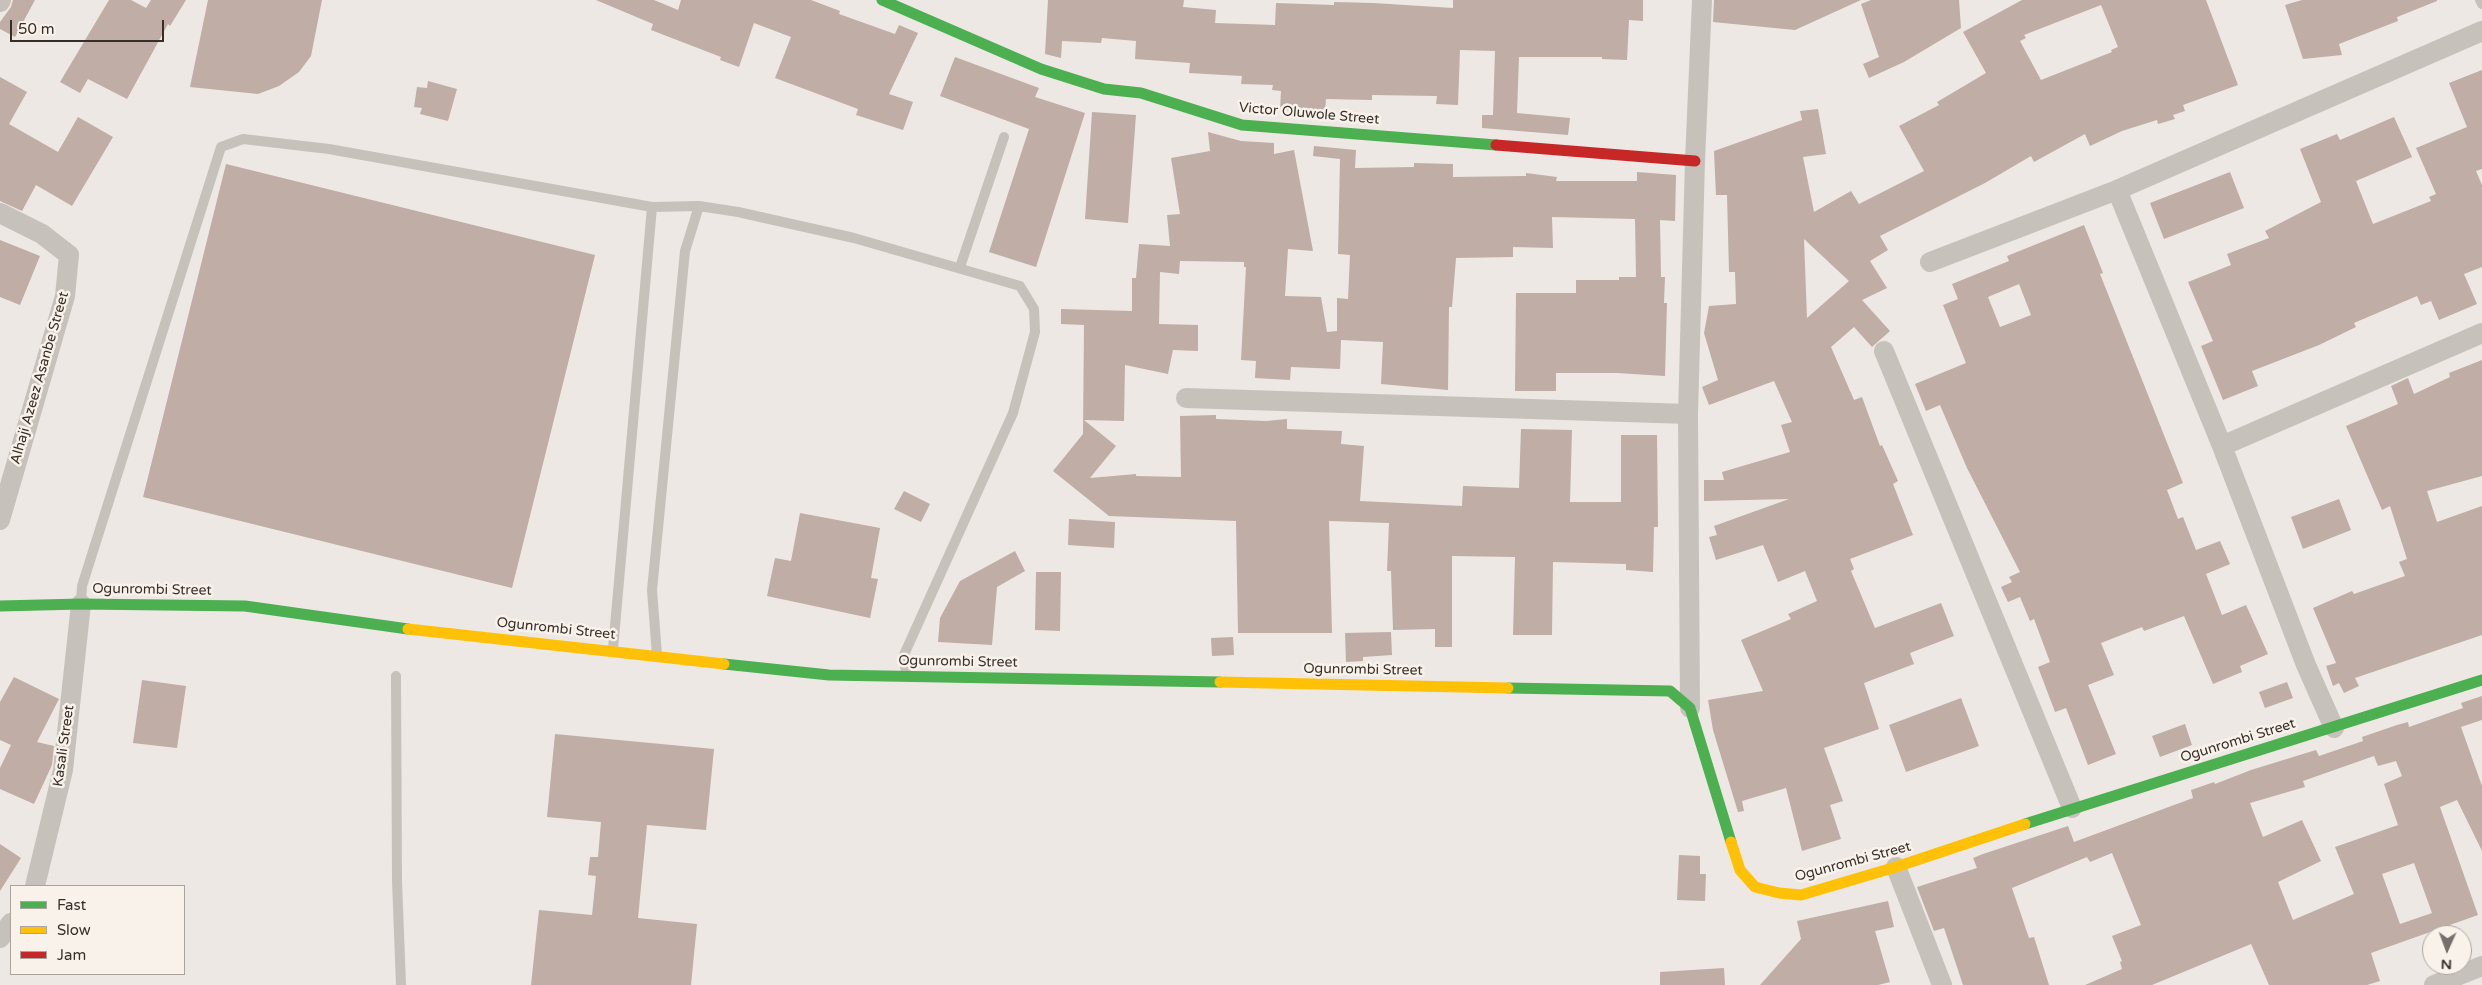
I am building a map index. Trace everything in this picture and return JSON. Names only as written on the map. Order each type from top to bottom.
[{"type":"street","name":"Victor Oluwole Street","points":[[882,0],[913,7],[1041,69],[1104,88],[1141,93],[1242,125],[1695,162]]},
{"type":"street","points":[[1690,708],[1688,414],[1695,162],[1702,0]]},
{"type":"street","points":[[1930,262],[2117,190],[2482,31]]},
{"type":"street","points":[[2117,190],[2222,446],[2306,665],[2334,728]]},
{"type":"street","name":"Alhaji Azeez Asanbe Street","points":[[0,212],[42,234],[69,255],[64,296],[0,520]]},
{"type":"street","points":[[2222,446],[2482,333]]},
{"type":"street","points":[[1884,351],[2072,808]]},
{"type":"street","points":[[1186,398],[1688,414]]},
{"type":"street","name":"Ogunrombi Street","points":[[0,606],[81,604],[245,606],[399,628],[613,650],[829,676],[1670,691],[1690,708],[1740,870],[1755,887],[1779,893],[1801,894],[1896,867],[2072,808],[2334,728],[2482,680]]},
{"type":"street","name":"Kasali Street","points":[[35,885],[63,770],[81,604]]},
{"type":"street","points":[[1896,867],[1942,985]]},
{"type":"street","points":[[0,938],[10,924]]},
{"type":"street","points":[[2434,985],[2482,966]]},
{"type":"lane","points":[[2480,0],[2482,4]]},
{"type":"lane","points":[[960,267],[1004,137]]},
{"type":"lane","points":[[81,604],[82,586],[221,147],[243,139],[320,148],[652,207],[699,206],[738,212],[854,238],[960,267],[1020,286],[1034,309],[1034,332],[1013,413],[903,657],[907,676]]},
{"type":"lane","points":[[657,656],[653,580],[685,251],[699,206]]},
{"type":"lane","points":[[613,650],[652,207]]},
{"type":"lane","points":[[396,676],[397,881],[401,985]]},
{"type":"building","points":[[13,0],[35,0],[15,37],[0,29],[0,22],[11,7]]},
{"type":"building","points":[[109,0],[131,0],[146,8],[151,0],[186,0],[170,26],[168,24],[127,99],[88,79],[80,93],[60,82]]},
{"type":"building","points":[[208,0],[322,0],[311,56],[299,72],[279,86],[258,94],[190,87]]},
{"type":"building","points":[[596,0],[654,0],[678,10],[681,0],[811,0],[840,11],[839,14],[895,34],[899,25],[918,33],[889,94],[913,102],[903,130],[856,115],[858,109],[775,78],[791,37],[754,23],[739,67],[720,60],[721,57],[651,30],[653,24]]},
{"type":"building","points":[[1048,0],[1184,0],[1183,7],[1216,10],[1215,23],[1275,25],[1276,3],[1334,5],[1334,2],[1373,3],[1453,8],[1453,0],[1643,0],[1643,21],[1629,20],[1627,60],[1602,59],[1602,57],[1519,57],[1517,113],[1570,118],[1568,135],[1482,128],[1482,115],[1493,115],[1495,51],[1460,50],[1458,105],[1436,104],[1437,96],[1372,95],[1372,100],[1326,99],[1325,112],[1280,110],[1281,91],[1272,90],[1273,85],[1241,84],[1242,76],[1189,73],[1190,63],[1135,59],[1136,41],[1102,38],[1101,43],[1062,41],[1061,58],[1045,54]]},
{"type":"building","points":[[1714,0],[1861,0],[1795,30],[1713,22]]},
{"type":"building","points":[[1871,0],[1959,0],[1961,28],[1904,62],[1869,78],[1863,64],[1879,57],[1861,4]]},
{"type":"building","points":[[2022,0],[2206,0],[2238,85],[2183,105],[2185,111],[2173,115],[2175,119],[2158,124],[2157,120],[2122,131],[2090,146],[2085,134],[2034,162],[2031,156],[1985,183],[1880,236],[1888,250],[1870,261],[1887,288],[1862,300],[1890,331],[1872,347],[1854,327],[1831,347],[1854,400],[1862,397],[1880,446],[1882,445],[1898,481],[1893,484],[1913,535],[1850,559],[1854,569],[1851,571],[1875,628],[1941,603],[1954,636],[1910,653],[1914,664],[1864,683],[1879,729],[1824,748],[1843,801],[1830,805],[1841,839],[1802,851],[1786,788],[1742,801],[1744,811],[1738,812],[1713,730],[1708,700],[1763,691],[1741,640],[1791,619],[1788,614],[1817,601],[1805,571],[1778,582],[1763,545],[1716,560],[1709,537],[1717,535],[1714,526],[1789,499],[1704,501],[1704,480],[1724,480],[1722,472],[1790,452],[1781,425],[1792,422],[1774,381],[1709,405],[1702,387],[1718,380],[1704,333],[1709,306],[1736,304],[1735,272],[1729,272],[1727,195],[1716,195],[1714,151],[1802,120],[1800,111],[1818,109],[1826,154],[1803,157],[1814,212],[1851,191],[1859,204],[1924,171],[1899,126],[1939,105],[1937,102],[1986,73],[1963,32]],"holes":[[[2101,5],[2118,47],[2111,50],[2112,52],[2041,80],[2020,41],[2026,38],[2024,35]],[[1804,239],[1849,281],[1807,318]]]},
{"type":"building","points":[[2302,0],[2437,1],[2397,17],[2398,21],[2339,44],[2342,55],[2303,59],[2285,5]]},
{"type":"building","points":[[955,57],[1039,88],[1035,97],[1085,113],[1036,267],[989,252],[1029,129],[940,96]]},
{"type":"building","points":[[2482,70],[2482,169],[2476,171],[2482,185],[2482,267],[2464,274],[2477,304],[2439,320],[2431,301],[2421,305],[2417,296],[2354,323],[2356,327],[2319,345],[2252,371],[2258,386],[2223,400],[2201,346],[2213,341],[2188,282],[2231,265],[2227,254],[2269,238],[2265,231],[2321,202],[2300,149],[2337,134],[2340,140],[2394,117],[2412,157],[2356,181],[2373,224],[2431,201],[2429,197],[2436,194],[2416,148],[2467,127],[2449,83]]},
{"type":"building","points":[[0,77],[27,92],[9,124],[58,152],[78,117],[113,137],[72,206],[36,185],[22,211],[0,201]]},
{"type":"building","points":[[428,81],[457,89],[448,121],[420,114],[422,108],[414,107],[417,87],[427,88]]},
{"type":"building","points":[[1092,112],[1136,115],[1128,223],[1085,219]]},
{"type":"building","points":[[1208,132],[1241,141],[1274,143],[1274,154],[1294,150],[1313,251],[1288,249],[1285,296],[1321,297],[1327,332],[1337,331],[1337,298],[1348,299],[1350,255],[1338,254],[1340,159],[1313,156],[1314,146],[1356,150],[1355,168],[1414,167],[1414,163],[1453,164],[1453,177],[1526,176],[1526,173],[1557,177],[1556,181],[1637,181],[1637,172],[1676,175],[1675,221],[1660,220],[1661,277],[1665,277],[1664,303],[1667,303],[1665,376],[1617,373],[1556,373],[1556,391],[1515,391],[1516,293],[1576,293],[1576,280],[1619,280],[1619,277],[1636,277],[1635,219],[1552,217],[1553,248],[1513,247],[1513,257],[1456,258],[1452,307],[1449,307],[1448,390],[1381,384],[1383,342],[1341,340],[1340,369],[1291,367],[1290,380],[1255,378],[1256,361],[1241,360],[1246,267],[1244,267],[1244,262],[1180,261],[1179,274],[1160,272],[1159,324],[1198,325],[1198,351],[1173,350],[1168,374],[1125,365],[1124,421],[1084,420],[1116,446],[1090,478],[1136,474],[1136,476],[1181,477],[1180,416],[1216,415],[1216,419],[1266,421],[1287,419],[1287,429],[1342,431],[1341,444],[1364,446],[1360,501],[1462,506],[1463,486],[1519,488],[1521,429],[1572,430],[1570,502],[1621,502],[1621,435],[1657,435],[1658,527],[1654,527],[1653,572],[1626,570],[1626,564],[1553,562],[1552,635],[1513,635],[1515,557],[1452,556],[1452,647],[1435,647],[1435,629],[1393,630],[1391,571],[1387,571],[1389,523],[1329,521],[1332,633],[1238,633],[1236,521],[1109,516],[1053,471],[1083,434],[1084,325],[1061,324],[1061,309],[1132,311],[1132,278],[1136,278],[1139,244],[1170,246],[1167,215],[1180,214],[1171,158],[1210,151]]},
{"type":"building","points":[[226,164],[595,255],[512,588],[143,497]]},
{"type":"building","points":[[2230,172],[2244,208],[2164,239],[2150,203]]},
{"type":"building","points":[[2084,225],[2103,273],[2100,274],[2183,483],[2167,490],[2178,519],[2183,517],[2196,550],[2220,541],[2230,564],[2206,574],[2222,615],[2246,605],[2268,654],[2240,666],[2242,672],[2213,684],[2184,616],[2144,631],[2142,627],[2101,643],[2114,675],[2088,685],[2116,754],[2088,765],[2066,708],[2055,712],[2038,667],[2050,662],[2034,619],[2030,621],[2020,597],[2008,602],[2001,587],[2012,582],[2009,577],[2020,572],[1967,468],[1940,405],[1926,411],[1915,384],[1966,363],[1943,305],[1958,299],[1952,284],[2009,261],[2007,256]],"holes":[[[2019,284],[2031,315],[2000,327],[1988,297]]]},
{"type":"building","points":[[0,240],[40,256],[20,305],[0,297]]},
{"type":"building","points":[[2482,360],[2482,476],[2427,491],[2437,522],[2482,506],[2482,635],[2355,678],[2359,686],[2344,693],[2339,683],[2333,686],[2326,666],[2336,663],[2313,608],[2352,591],[2354,594],[2405,576],[2399,562],[2407,559],[2390,506],[2382,510],[2346,426],[2398,404],[2391,386],[2408,378],[2414,394],[2450,377],[2449,373]]},
{"type":"building","points":[[904,491],[930,504],[921,522],[894,509]]},
{"type":"building","points":[[2339,499],[2351,530],[2303,549],[2291,517]]},
{"type":"building","points":[[800,513],[880,528],[871,578],[878,579],[870,618],[767,596],[775,558],[791,561]]},
{"type":"building","points":[[1069,519],[1115,522],[1114,548],[1068,545]]},
{"type":"building","points":[[1015,551],[1025,571],[997,587],[992,645],[938,642],[940,618],[960,581]]},
{"type":"building","points":[[1036,572],[1061,572],[1060,631],[1035,630]]},
{"type":"building","points":[[1391,632],[1392,655],[1363,657],[1363,661],[1346,662],[1345,633]]},
{"type":"building","points":[[1233,637],[1234,655],[1212,656],[1211,638]]},
{"type":"building","points":[[14,677],[59,699],[37,742],[54,746],[52,765],[34,804],[0,789],[0,768],[11,745],[0,740],[0,702]]},
{"type":"building","points":[[142,680],[186,686],[177,748],[133,743]]},
{"type":"building","points":[[2287,682],[2293,698],[2265,708],[2259,692]]},
{"type":"building","points":[[2482,696],[2482,720],[2461,727],[2482,786],[2482,851],[2457,800],[2440,807],[2478,915],[2450,925],[2422,925],[2422,935],[2371,953],[2380,981],[2367,985],[2269,985],[2251,944],[2152,985],[2085,985],[2122,969],[2120,962],[2122,961],[2112,936],[2141,925],[2112,853],[2090,862],[2087,857],[2012,888],[2029,938],[2034,937],[2049,985],[1963,985],[1944,928],[1934,931],[1917,887],[1977,868],[1973,858],[2068,826],[2074,842],[2193,798],[2191,790],[2214,782],[2215,784],[2251,770],[2316,750],[2319,756],[2363,741],[2362,737],[2397,725],[2408,722],[2409,727],[2463,708],[2461,703]],"holes":[[[2374,756],[2378,766],[2396,761],[2402,776],[2384,784],[2398,825],[2335,847],[2354,894],[2293,920],[2278,882],[2321,861],[2302,820],[2263,837],[2250,803],[2305,787],[2303,781]],[[2414,863],[2432,913],[2400,924],[2382,874]]]},
{"type":"building","points":[[1961,698],[1979,746],[1906,772],[1889,725]]},
{"type":"building","points":[[2185,724],[2192,745],[2160,757],[2152,736]]},
{"type":"building","points":[[555,734],[714,749],[706,830],[647,825],[638,918],[697,924],[691,985],[531,985],[539,910],[592,915],[596,876],[588,875],[590,857],[598,857],[601,822],[547,817]]},
{"type":"building","points":[[0,844],[21,858],[0,891]]},
{"type":"building","points":[[1679,855],[1700,856],[1700,874],[1706,874],[1705,901],[1677,900]]},
{"type":"building","points":[[1888,901],[1894,927],[1875,931],[1890,982],[1878,985],[1760,985],[1801,939],[1797,921]]},
{"type":"building","points":[[1724,968],[1725,985],[1660,985],[1660,972]]},
{"type":"traffic: fast","points":[[882,0],[1041,69],[1104,89],[1141,93],[1242,125],[1496,145]]},
{"type":"traffic: fast","points":[[0,606],[81,604],[245,606],[408,629]]},
{"type":"traffic: fast","points":[[724,664],[829,675],[1220,682]]},
{"type":"traffic: fast","points":[[2025,824],[2482,680]]},
{"type":"traffic: fast","points":[[1508,688],[1670,691],[1690,708],[1731,842]]},
{"type":"traffic: slow","points":[[408,629],[724,664]]},
{"type":"traffic: slow","points":[[1220,682],[1508,688]]},
{"type":"traffic: slow","points":[[1731,842],[1740,870],[1755,887],[1779,893],[1801,895],[1896,867],[2025,824]]},
{"type":"traffic: jam","points":[[1496,145],[1695,161]]}]
